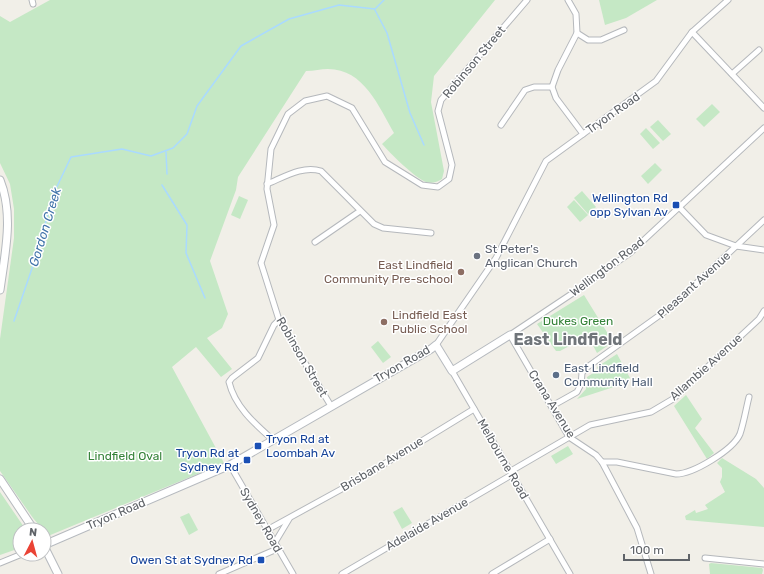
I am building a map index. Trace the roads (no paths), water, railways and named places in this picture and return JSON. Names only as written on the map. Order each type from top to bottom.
[{"type":"street","name":"Robinson Street","points":[[331,406],[279,320],[261,263],[274,225],[267,184],[271,149],[288,114],[305,101],[327,96],[352,108],[385,162],[422,185],[438,187],[444,184],[449,178],[452,165],[438,111],[442,100],[527,0]]},
{"type":"street","points":[[568,0],[576,14],[578,33],[558,70],[552,87],[556,98],[583,134]]},
{"type":"street","name":"Tryon Road","points":[[52,542],[230,465],[436,345],[496,258],[546,161],[656,81],[692,32],[728,0]]},
{"type":"street","points":[[578,33],[588,40],[601,40],[624,30]]},
{"type":"street","points":[[692,32],[764,108]]},
{"type":"street","points":[[732,74],[759,50]]},
{"type":"street","points":[[501,125],[525,90],[534,87],[552,87]]},
{"type":"street","name":"Wellington Road","points":[[452,371],[510,335],[619,261],[764,128]]},
{"type":"street","points":[[267,184],[307,168],[314,168],[321,171],[374,224],[383,228],[431,233]]},
{"type":"street","points":[[0,180],[7,204],[8,226],[0,290]]},
{"type":"street","points":[[679,207],[702,232],[736,246],[764,250]]},
{"type":"street","points":[[315,242],[360,211]]},
{"type":"street","name":"Pleasant Avenue","points":[[552,406],[580,389],[582,373],[586,368],[665,312],[764,220]]},
{"type":"street","name":"Allambie Avenue","points":[[512,473],[569,437],[598,422],[650,412],[673,399],[758,319],[764,311]]},
{"type":"street","points":[[273,440],[246,415],[229,382],[258,358],[274,325],[279,320]]},
{"type":"street","name":"Crana Avenue","points":[[510,335],[569,437],[596,455],[602,462],[637,528],[651,574]]},
{"type":"street","name":"Melbourne Road","points":[[436,345],[570,574]]},
{"type":"street","points":[[602,462],[617,462],[676,474],[684,473],[708,464],[738,436],[749,397]]},
{"type":"street","name":"Brisbane Avenue","points":[[267,530],[358,480],[474,409]]},
{"type":"street","name":"Sydney Road","points":[[230,465],[293,574]]},
{"type":"street","name":"Adelaide Avenue","points":[[342,574],[512,473]]},
{"type":"street","points":[[0,479],[29,522]]},
{"type":"street","name":"Brisbane Avenue","points":[[276,546],[290,518]]},
{"type":"street","points":[[492,574],[550,540]]},
{"type":"street","points":[[219,574],[276,546]]},
{"type":"street","points":[[0,562],[12,558]]},
{"type":"street","points":[[705,558],[764,564]]},
{"type":"street","points":[[52,562],[58,574]]},
{"type":"waterway","name":"Gordon Creek","points":[[14,321],[40,245],[52,197],[71,157],[122,149],[151,156],[173,148],[187,134],[197,106],[241,46],[289,19],[339,5],[375,9],[384,0]]},
{"type":"waterway","points":[[375,10],[387,33],[410,113],[424,145]]},
{"type":"waterway","points":[[166,152],[167,174]]},
{"type":"waterway","points":[[162,185],[187,225],[186,253],[205,298]]},
{"type":"place","name":"Wellington Rd opp Sylvan Av","points":[[676,205]]},
{"type":"place","name":"St Peter's Anglican Church","points":[[477,256]]},
{"type":"place","name":"East Lindfield Community Pre-school","points":[[461,272]]},
{"type":"place","name":"Lindfield East Public School","points":[[384,322]]},
{"type":"place","name":"East Lindfield Community Hall","points":[[556,375]]},
{"type":"place","name":"Tryon Rd at Loombah Av","points":[[258,446]]},
{"type":"place","name":"Tryon Rd at Sydney Rd","points":[[247,460]]},
{"type":"place","name":"Owen St at Sydney Rd","points":[[261,560]]},
{"type":"district","name":"East Lindfield","points":[[568,339]]},
{"type":"park label","name":"Dukes Green","points":[[578,321]]},
{"type":"park label","name":"Lindfield Oval","points":[[125,456]]}]
